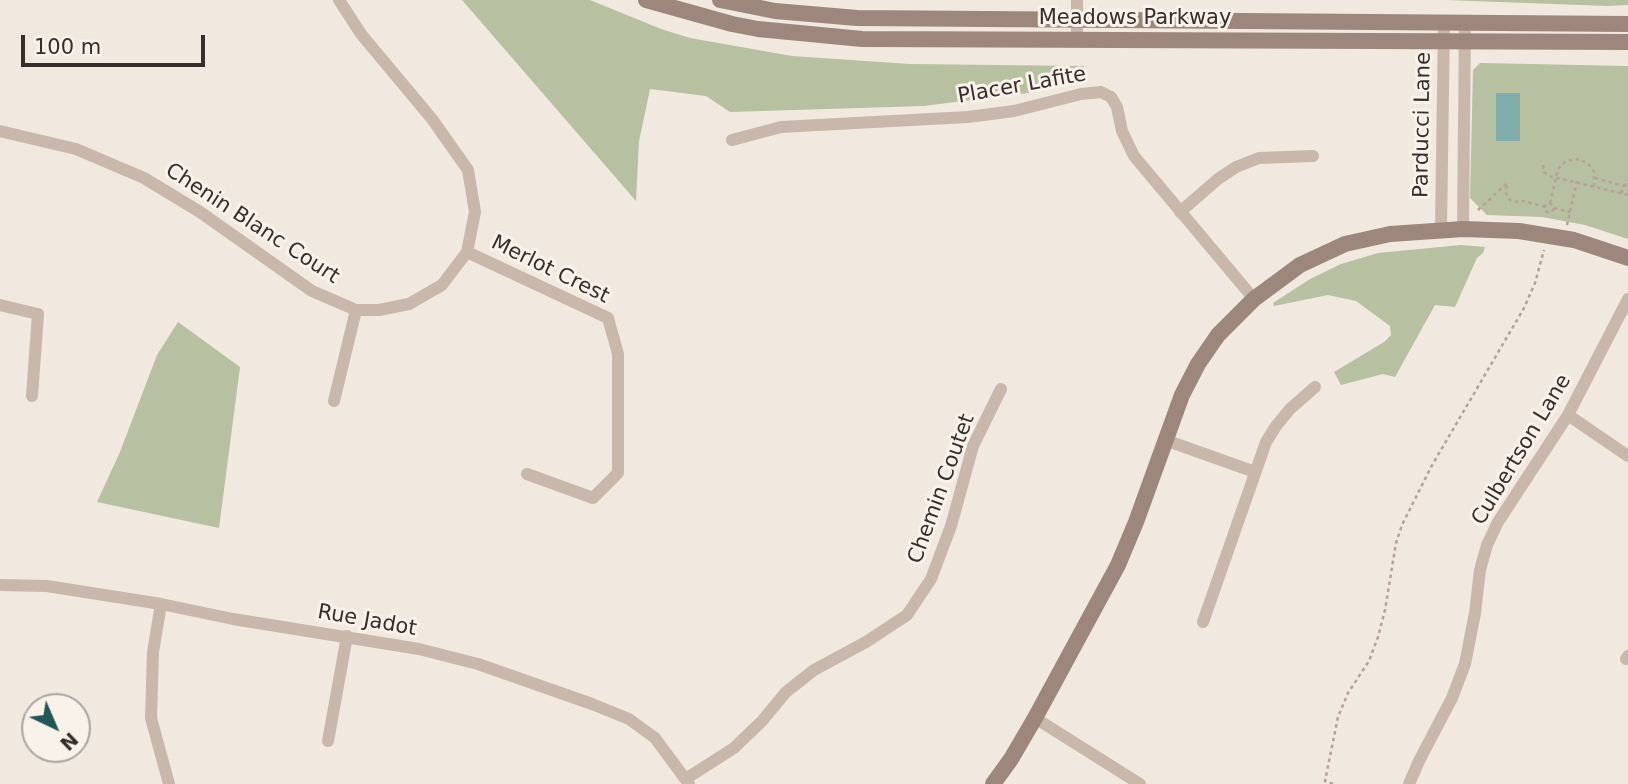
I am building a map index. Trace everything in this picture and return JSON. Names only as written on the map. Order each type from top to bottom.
[{"type":"main road","name":"Meadows Parkway","points":[[646,0],[732,24],[811,36],[862,39],[1628,42]]},
{"type":"main road","name":"Meadows Parkway","points":[[720,0],[775,11],[845,18],[1628,24]]},
{"type":"main road","points":[[993,784],[1035,718],[1118,565],[1164,440],[1198,363],[1218,335],[1254,299],[1300,265],[1345,244],[1390,234],[1463,229],[1546,234],[1610,250],[1628,258]]},
{"type":"street","points":[[339,0],[361,34],[432,119],[468,170],[474,212],[467,252]]},
{"type":"street","points":[[1077,0],[1077,40]]},
{"type":"street","name":"Parducci Lane","points":[[1441,229],[1444,22]]},
{"type":"street","name":"Parducci Lane","points":[[1463,229],[1465,22]]},
{"type":"street","name":"Placer Lafite","points":[[732,141],[781,127],[968,117],[1014,111],[1081,94],[1101,92],[1111,97],[1117,107],[1122,131],[1134,156],[1254,299]]},
{"type":"street","name":"Chenin Blanc Court","points":[[0,131],[76,149],[145,178],[200,212],[312,290],[356,310],[379,310],[409,304],[442,285],[467,252]]},
{"type":"street","points":[[1180,212],[1236,167],[1259,158],[1312,156]]},
{"type":"street","name":"Merlot Crest","points":[[467,252],[608,318],[618,354],[618,473],[593,498],[527,474]]},
{"type":"street","name":"Culbertson Lane","points":[[1409,784],[1452,698],[1465,664],[1480,570],[1487,545],[1498,522],[1568,415],[1628,299]]},
{"type":"street","points":[[0,305],[38,314],[32,396]]},
{"type":"street","points":[[334,401],[356,310]]},
{"type":"street","points":[[1203,622],[1266,442],[1290,409],[1315,387]]},
{"type":"street","name":"Chemin Coutet","points":[[688,781],[734,748],[762,722],[786,692],[814,670],[866,642],[907,615],[931,579],[951,526],[973,446],[1002,388]]},
{"type":"street","points":[[1568,415],[1628,456]]},
{"type":"street","points":[[1164,440],[1255,472]]},
{"type":"street","name":"Rue Jadot","points":[[0,585],[47,586],[161,604],[233,619],[419,649],[478,664],[629,719],[655,738],[688,781]]},
{"type":"street","points":[[161,604],[153,652],[151,718],[169,784]]},
{"type":"street","points":[[328,741],[347,636]]},
{"type":"street","points":[[1035,718],[1140,784]]},
{"type":"path","points":[[1545,207],[1550,203],[1555,177],[1562,164],[1577,159],[1592,167],[1594,186]]},
{"type":"path","points":[[1543,165],[1546,174],[1628,195]]},
{"type":"path","points":[[1595,178],[1624,186]]},
{"type":"path","points":[[1621,193],[1628,180]]},
{"type":"path","points":[[1567,225],[1577,181]]},
{"type":"path","points":[[1478,210],[1507,183],[1506,194],[1510,200],[1528,201],[1545,207],[1549,212],[1548,221]]},
{"type":"path","points":[[1550,203],[1554,208],[1570,212]]},
{"type":"path","points":[[1549,212],[1554,208]]},
{"type":"path","points":[[1333,784],[1324,783],[1338,717],[1378,638],[1396,543],[1402,525],[1431,467],[1524,308],[1535,283],[1544,250]]},
{"type":"green space","points":[[462,0],[590,0],[690,38],[792,56],[910,64],[1084,66],[1083,74],[1074,76],[1061,85],[1036,92],[923,106],[730,112],[706,96],[650,89],[639,141],[636,201]]},
{"type":"green space","points":[[1446,0],[1628,0],[1628,5],[1607,6]]},
{"type":"green space","points":[[1480,63],[1628,66],[1628,239],[1585,225],[1542,217],[1487,215],[1470,198],[1473,70]]},
{"type":"green space","points":[[1461,245],[1485,247],[1477,258],[1455,307],[1435,305],[1395,377],[1383,374],[1341,385],[1334,372],[1391,335],[1390,326],[1356,301],[1328,295],[1274,306],[1273,303],[1310,279],[1341,264],[1378,253]]},
{"type":"green space","points":[[178,322],[240,367],[219,528],[97,502],[120,452],[157,355]]},
{"type":"water","points":[[1496,93],[1520,93],[1520,141],[1496,141]]}]
